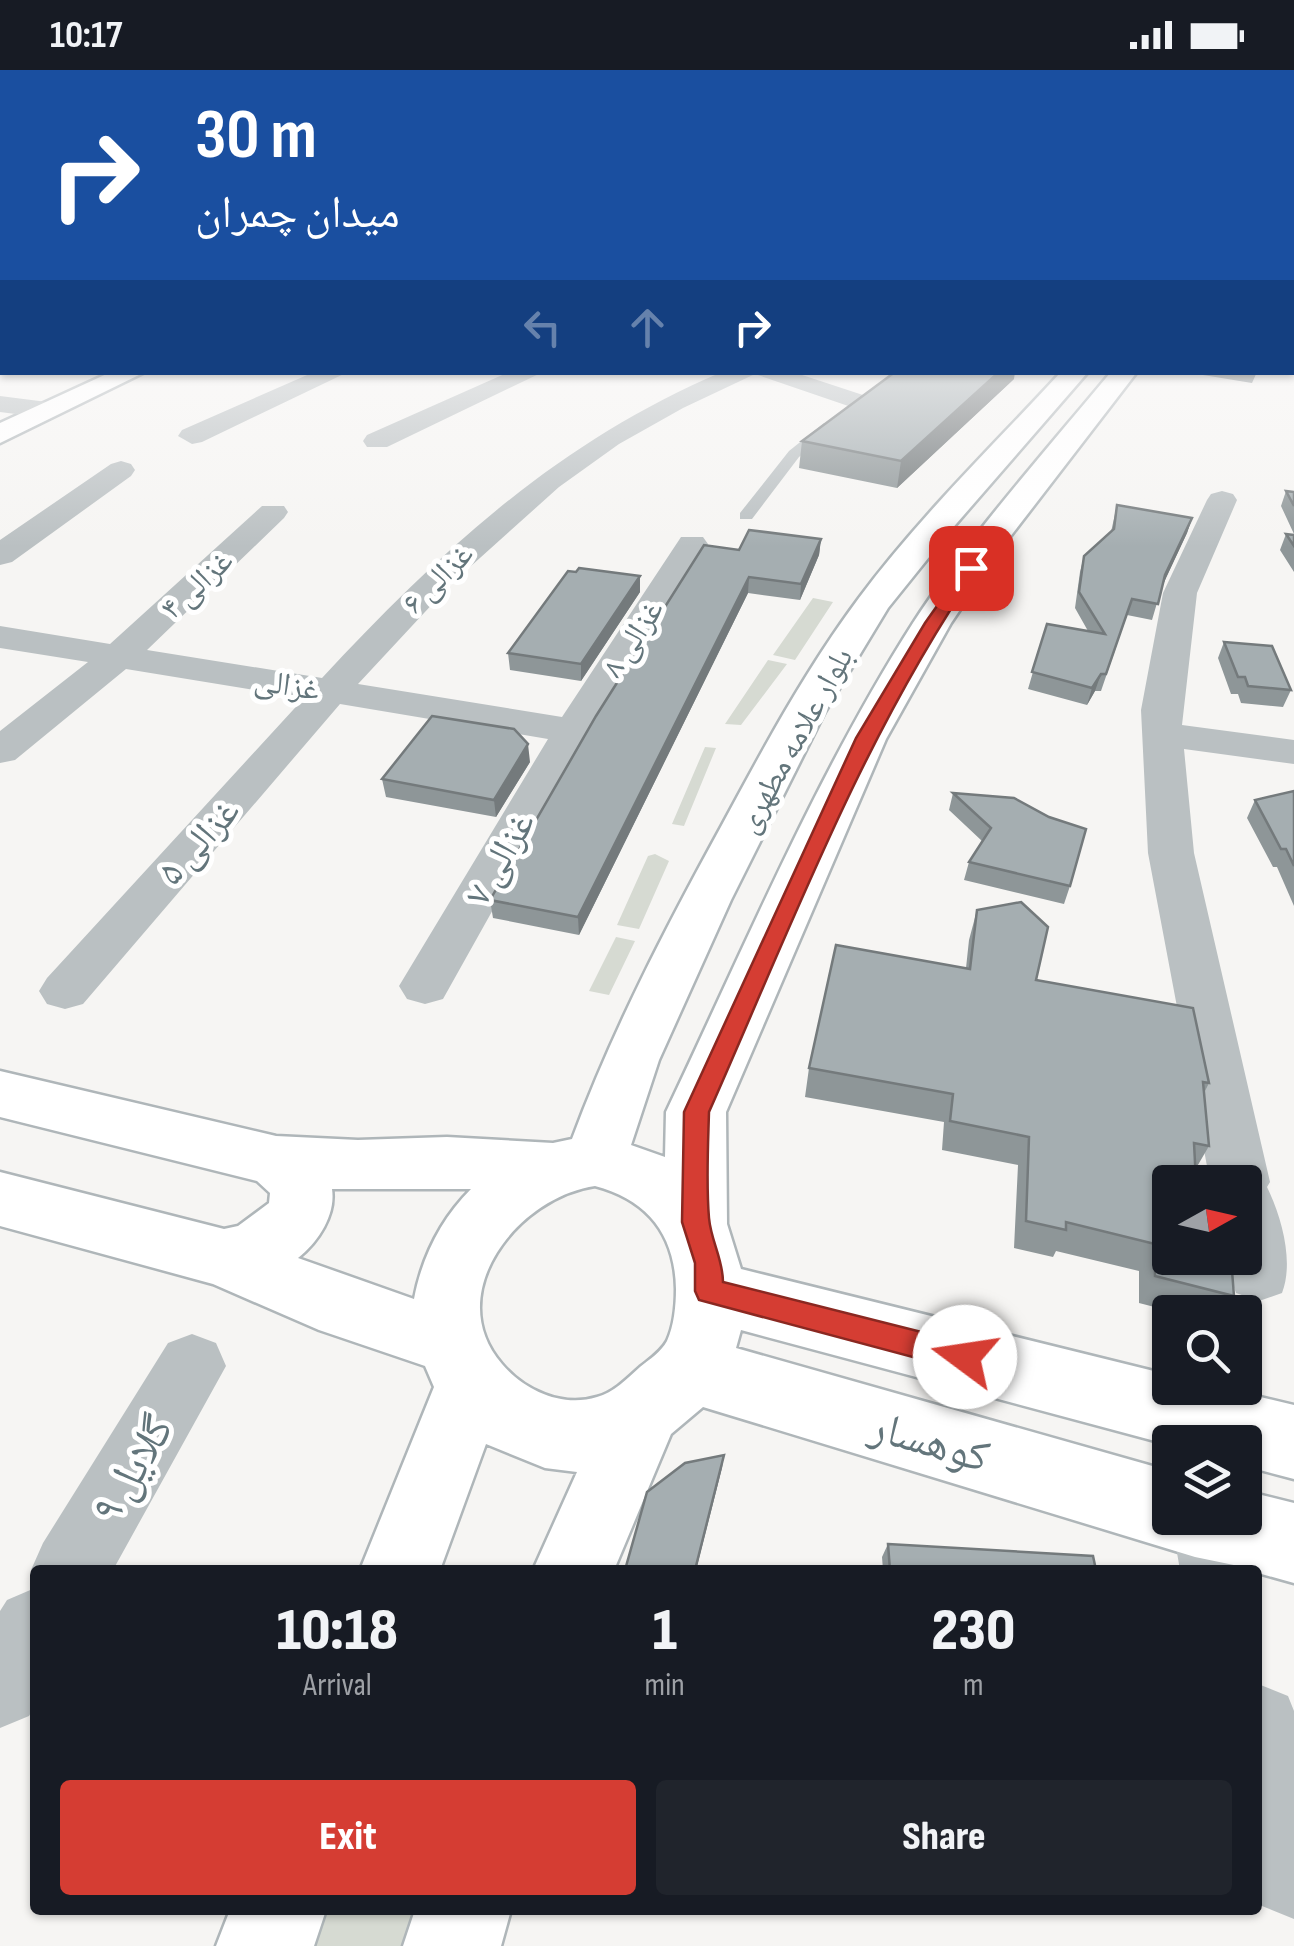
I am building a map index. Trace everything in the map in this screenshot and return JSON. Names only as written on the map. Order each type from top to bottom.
[{"type":"main road","points":[[0,434],[126,375]]},
{"type":"main road","name":"بلوار علامه مطهری","points":[[574,1164],[804,712],[873,604],[938,524],[1073,375]]},
{"type":"main road","name":"بلوار علامه مطهری","points":[[695,1222],[696,1112],[865,738],[932,623],[980,554],[1123,375]]},
{"type":"main road","points":[[0,1094],[276,1161],[358,1165],[574,1164],[634,1171],[667,1190],[695,1222],[709,1263],[710,1315],[576,1565]]},
{"type":"main road","points":[[224,1258],[246,1255],[267,1246],[297,1216],[302,1199],[300,1183],[276,1161]]},
{"type":"main road","points":[[401,1565],[460,1364],[446,1304],[456,1256],[481,1220],[508,1192],[574,1164]]},
{"type":"main road","points":[[0,1199],[224,1258],[343,1308],[460,1364],[522,1427],[586,1436],[666,1392]]},
{"type":"main road","points":[[709,1291],[1294,1442]]},
{"type":"main road","name":"کوهسار","points":[[666,1392],[1152,1518]]},
{"type":"main road","name":"کوهسار","points":[[1232,1535],[1294,1544]]},
{"type":"main road","points":[[265,1946],[276,1915]]},
{"type":"main road","points":[[452,1946],[461,1915]]},
{"type":"street","points":[[192,436],[329,375]]},
{"type":"street","points":[[378,441],[524,375]]},
{"type":"street","name":"غزالی ۶","points":[[331,691],[510,508],[609,436],[738,375]]},
{"type":"street","points":[[778,375],[868,398]]},
{"type":"street","points":[[0,404],[46,410]]},
{"type":"street","points":[[0,556],[121,470]]},
{"type":"street","points":[[1222,500],[1180,593],[1161,710],[1171,853],[1236,1165]]},
{"type":"street","name":"غزالی ۴","points":[[0,751],[118,656],[273,512]]},
{"type":"street","name":"غزالی ۸","points":[[573,731],[692,544]]},
{"type":"street","name":"غزالی","points":[[0,637],[573,731]]},
{"type":"street","name":"غزالی ۵","points":[[65,992],[331,691]]},
{"type":"street","name":"غزالی ۷","points":[[425,986],[573,731]]},
{"type":"street","points":[[1162,734],[1294,752]]},
{"type":"street","name":"گلایل ۹","points":[[73,1565],[192,1366]]},
{"type":"street","points":[[0,1686],[30,1636]]},
{"type":"street","points":[[1262,1742],[1294,1874]]},
{"type":"lane","points":[[746,516],[794,454],[868,398]]},
{"type":"lane","points":[[813,439],[830,444]]},
{"type":"shaded area","points":[[813,598],[833,602],[795,660],[773,655]]},
{"type":"shaded area","points":[[768,660],[787,664],[741,725],[725,724]]},
{"type":"shaded area","points":[[705,747],[716,748],[684,826],[672,824]]},
{"type":"shaded area","points":[[655,854],[669,861],[639,929],[617,925],[648,856]]},
{"type":"shaded area","points":[[616,937],[635,941],[609,995],[589,991]]},
{"type":"shaded area","points":[[320,1915],[423,1915],[414,1946],[311,1946]]},
{"type":"building","points":[[891,375],[996,375],[901,461],[802,441]]},
{"type":"building","points":[[1117,505],[1192,518],[1165,575],[1158,604],[1132,599],[1106,674],[1101,674],[1092,688],[1032,672],[1047,624],[1105,634],[1079,592],[1084,556],[1114,529]]},
{"type":"building","points":[[749,530],[821,539],[801,584],[749,577],[578,917],[490,900],[596,716],[704,545],[739,550]]},
{"type":"building","points":[[579,568],[640,576],[581,664],[508,653],[568,571],[576,572]]},
{"type":"building","points":[[1224,642],[1272,646],[1291,690],[1248,686],[1245,677],[1238,677]]},
{"type":"building","points":[[432,716],[514,729],[528,744],[494,800],[382,779]]},
{"type":"building","points":[[1294,791],[1294,866],[1255,800]]},
{"type":"building","points":[[953,793],[1014,798],[1049,817],[1086,829],[1070,886],[969,862],[991,828]]},
{"type":"building","points":[[1021,902],[1048,927],[1036,980],[1193,1008],[1209,1083],[1203,1082],[1209,1146],[1194,1143],[1195,1165],[1152,1165],[1152,1243],[1066,1222],[1066,1230],[1026,1221],[1029,1137],[950,1121],[953,1094],[809,1068],[836,945],[970,969],[977,910]]},
{"type":"building","points":[[1232,1275],[1234,1295],[1230,1295],[1155,1276]]},
{"type":"building","points":[[724,1455],[696,1565],[626,1565],[647,1492],[685,1463]]},
{"type":"building","points":[[888,1544],[1093,1556],[1095,1565],[890,1565]]},
{"type":"route","points":[[965,1357],[709,1291],[709,1263],[695,1222],[696,1112],[865,738],[932,623],[971,568]]}]
